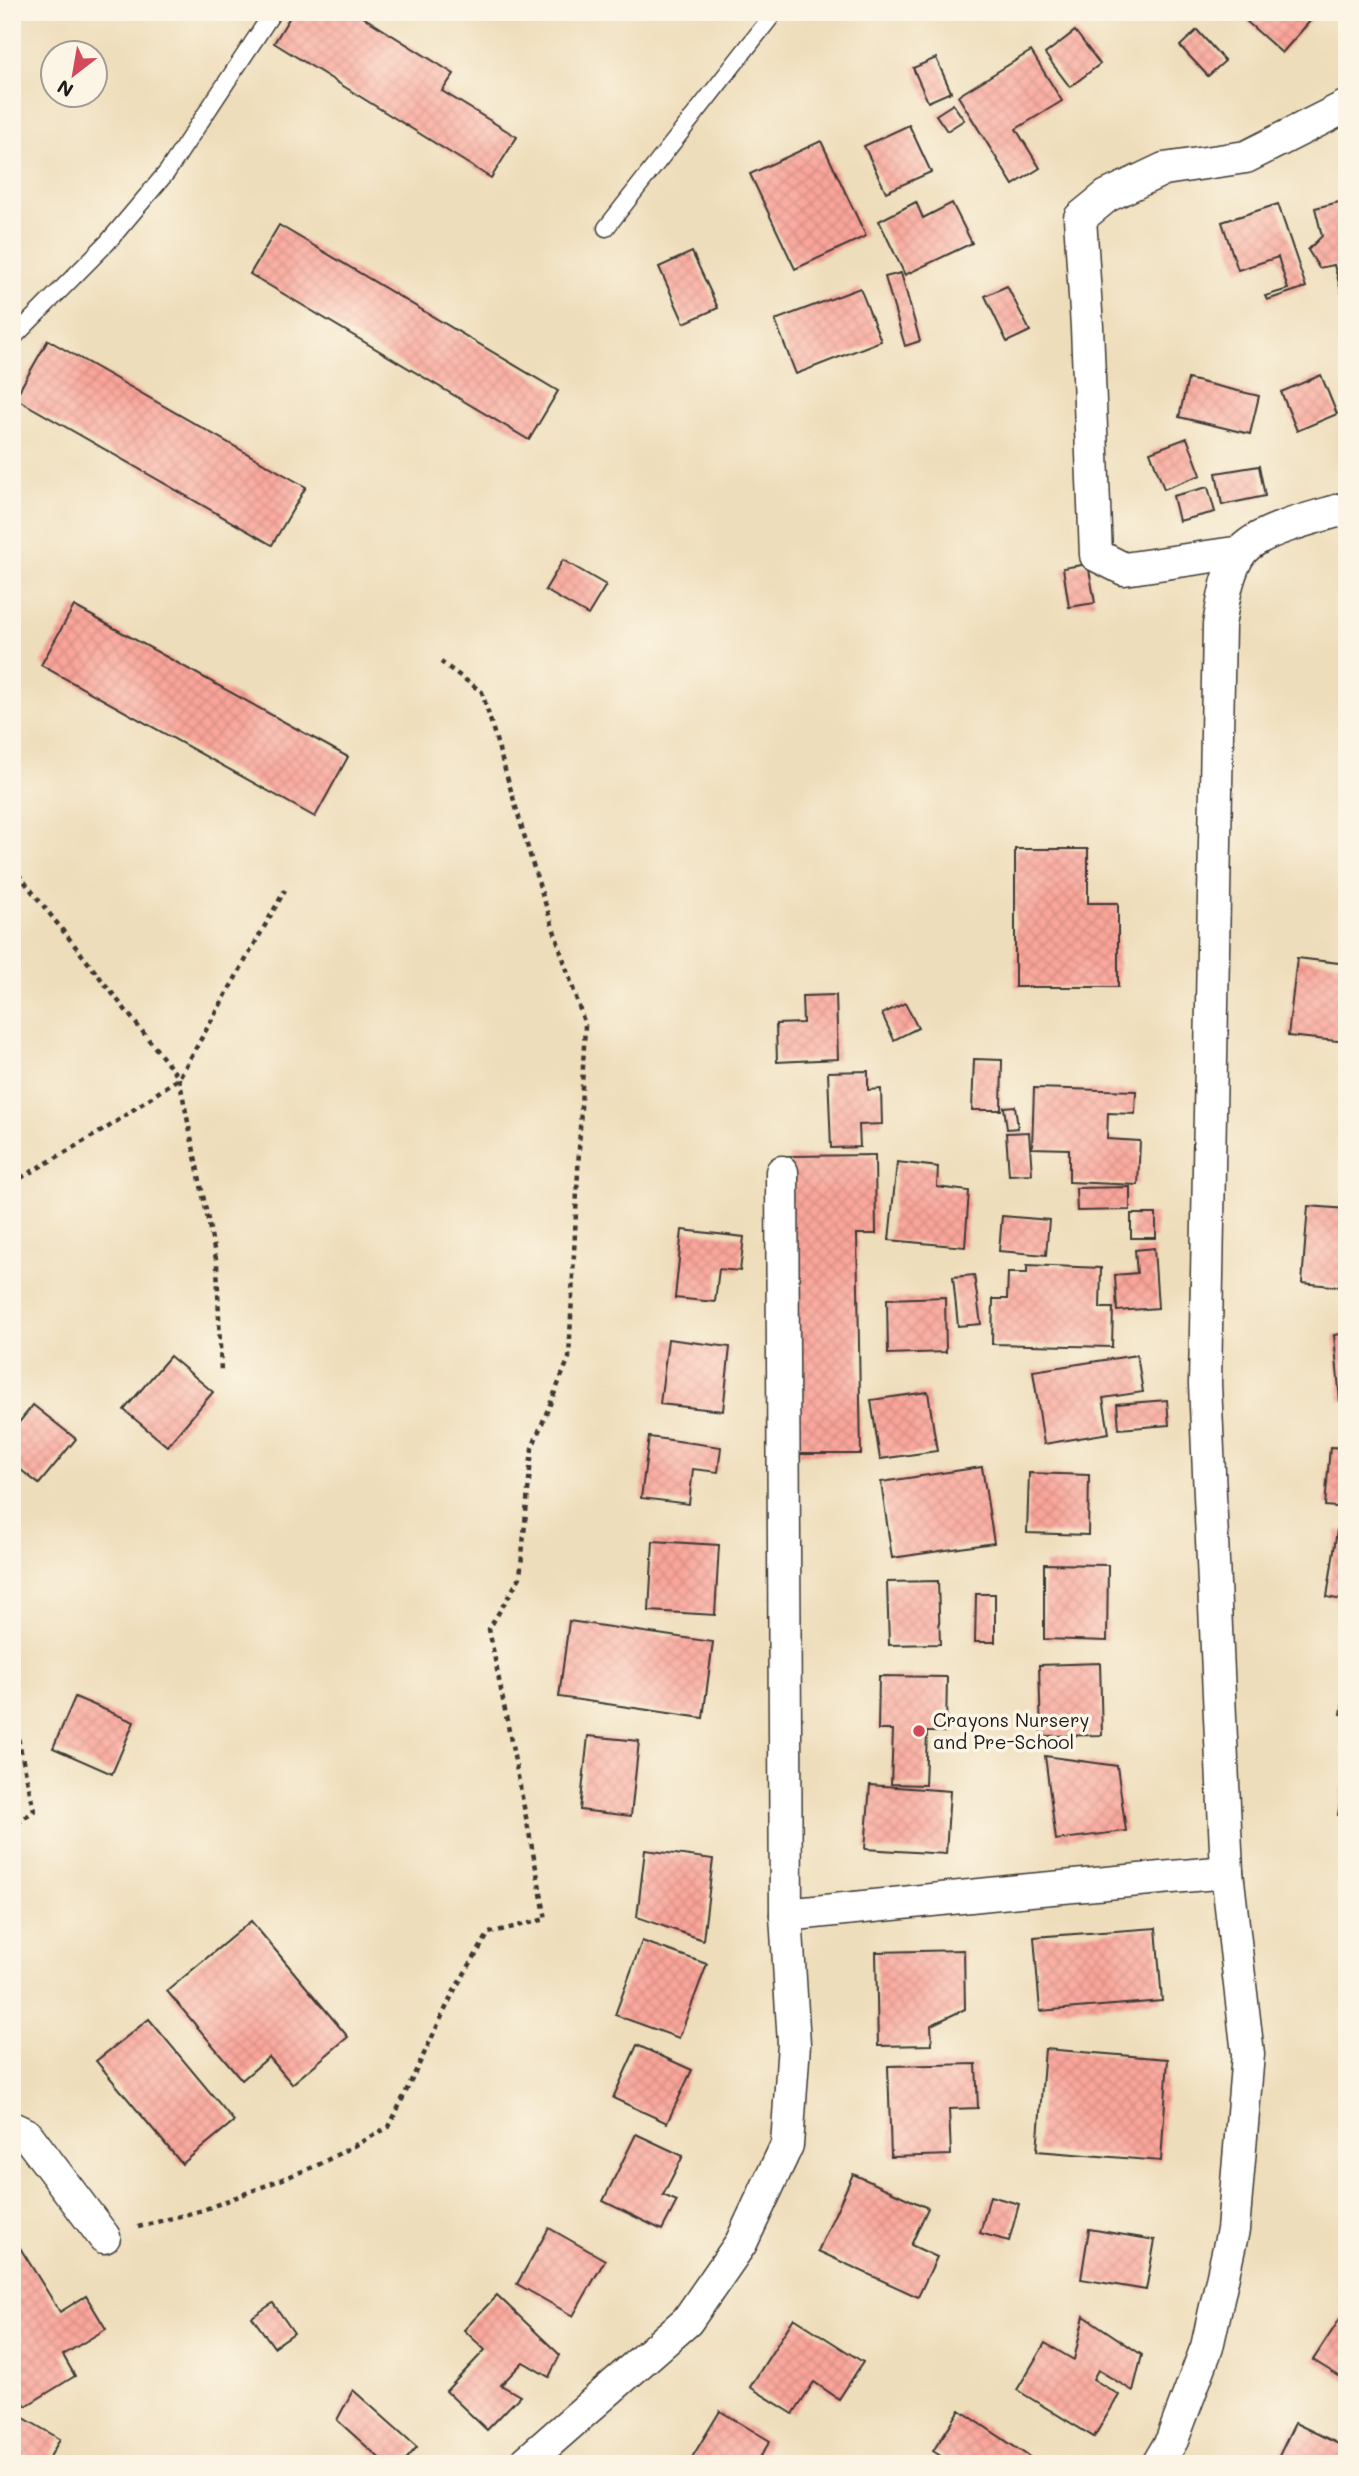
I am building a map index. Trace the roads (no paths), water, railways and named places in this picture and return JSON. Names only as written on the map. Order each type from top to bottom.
[{"type":"street","points":[[1347,106],[1246,157],[1164,169],[1107,196],[1080,218],[1096,555],[1124,569],[1241,552],[1267,533],[1347,508]]},
{"type":"street","points":[[1158,2464],[1172,2440],[1207,2347],[1233,2230],[1248,2054],[1227,1872],[1205,1384],[1219,625],[1226,586],[1241,552]]},
{"type":"street","points":[[524,2464],[687,2321],[741,2243],[787,2145],[794,2044],[786,1916],[782,1172]]},
{"type":"street","points":[[786,1916],[1227,1872]]},
{"type":"street","points":[[12,2127],[27,2135],[104,2237]]},
{"type":"lane","points":[[12,339],[107,243],[167,172],[273,12]]},
{"type":"lane","points":[[606,228],[775,12]]},
{"type":"place","name":"Crayons Nursery and Pre-School","points":[[919,1731]]}]
